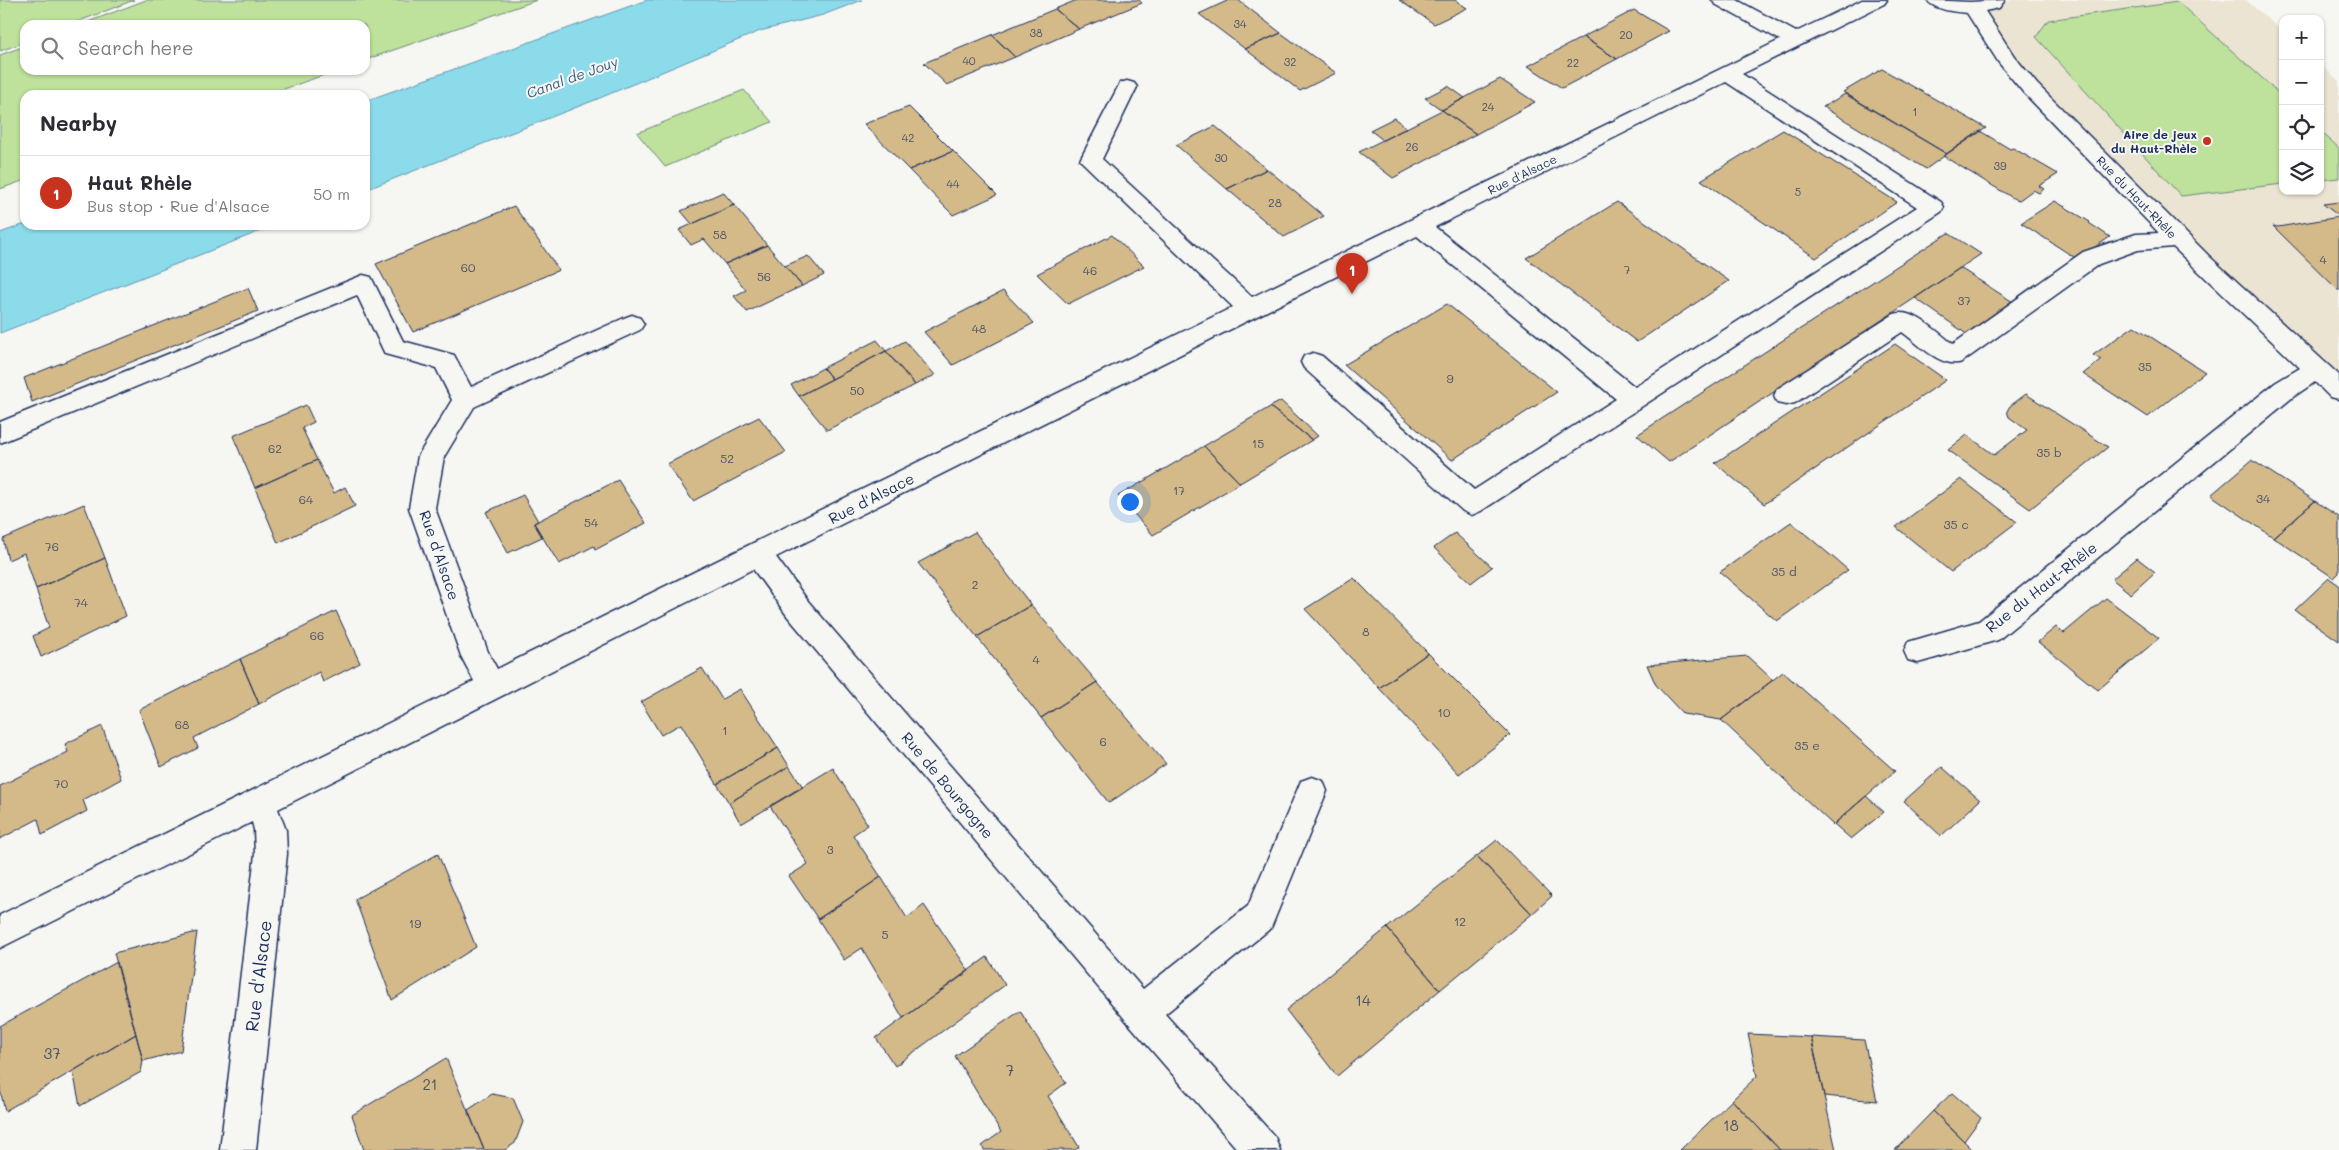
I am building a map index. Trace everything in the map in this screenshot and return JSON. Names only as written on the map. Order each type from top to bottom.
[{"type":"street","points":[[1722,0],[1751,14],[1795,40]]},
{"type":"street","name":"Rue d'Alsace","points":[[0,932],[1249,308],[1877,0]]},
{"type":"street","points":[[1936,0],[1955,7],[1974,9],[1992,4],[1995,0]]},
{"type":"street","name":"Rue du Haut-Rhêle","points":[[1974,9],[2006,59],[2030,88],[2179,239],[2339,390]]},
{"type":"street","points":[[1313,362],[1472,504],[1933,207],[1727,74]]},
{"type":"street","points":[[1127,87],[1091,160],[1249,308]]},
{"type":"street","points":[[1418,225],[1634,400]]},
{"type":"street","points":[[1786,396],[1902,320],[1953,356],[2091,258],[2136,242],[2179,239]]},
{"type":"street","points":[[0,433],[363,283],[394,348],[445,360],[465,400],[632,324]]},
{"type":"street","name":"Rue du Haut-Rhêle","points":[[1918,651],[1988,631],[2284,390],[2316,370]]},
{"type":"street","name":"Rue d'Alsace","points":[[465,400],[431,456],[422,508],[475,656],[492,686]]},
{"type":"street","name":"Rue de Bourgogne","points":[[758,554],[798,609],[1141,1012],[1262,1150]]},
{"type":"street","points":[[1141,1012],[1260,917],[1312,791]]},
{"type":"street","name":"Rue d'Alsace","points":[[238,1150],[271,854],[270,830],[260,802]]},
{"type":"shaded area","points":[[1995,0],[2246,0],[2279,29],[2279,195],[2324,195],[2324,68],[2339,81],[2339,390],[2030,88],[1974,9],[1992,4]]},
{"type":"green space","points":[[0,0],[134,0],[82,20],[20,20],[20,44],[0,51]]},
{"type":"green space","points":[[146,0],[537,0],[370,58],[370,20],[93,20]]},
{"type":"green space","name":"Aire de jeux du Haut-Rhèle","points":[[2178,2],[2279,93],[2279,184],[2181,196],[2036,37],[2048,20]]},
{"type":"green space","points":[[20,48],[20,75],[324,75],[281,90],[20,90],[20,182],[0,189],[0,55]]},
{"type":"green space","points":[[744,90],[772,122],[665,167],[637,133]]},
{"type":"green space","points":[[2324,135],[2339,148],[2339,178],[2324,180]]},
{"type":"water","name":"Canal de Jouy","points":[[647,0],[862,0],[823,15],[760,31],[595,100],[370,188],[370,99]]},
{"type":"water","points":[[20,226],[20,230],[263,230],[0,333],[0,233]]},
{"type":"building","points":[[1077,0],[1139,0],[1142,3],[1079,29],[1055,9]]},
{"type":"building","points":[[1229,0],[1238,0],[1281,33],[1245,49],[1199,14]]},
{"type":"building","points":[[1399,0],[1455,0],[1467,8],[1434,24]]},
{"type":"building","points":[[1055,9],[1079,29],[1015,57],[992,35]]},
{"type":"building","points":[[1634,10],[1669,31],[1617,59],[1583,37]]},
{"type":"building","points":[[1281,33],[1336,73],[1300,91],[1245,49]]},
{"type":"building","points":[[992,35],[1015,57],[947,85],[924,63]]},
{"type":"building","points":[[1583,37],[1617,59],[1562,88],[1528,66]]},
{"type":"building","points":[[1882,69],[1986,128],[1947,154],[1843,92]]},
{"type":"building","points":[[1500,79],[1535,102],[1476,134],[1442,110]]},
{"type":"building","points":[[1448,86],[1465,98],[1442,110],[1425,98]]},
{"type":"building","points":[[1845,94],[1947,154],[1926,169],[1823,107]]},
{"type":"building","points":[[909,107],[953,151],[909,170],[864,124]]},
{"type":"building","points":[[1442,110],[1476,134],[1393,178],[1359,152]]},
{"type":"building","points":[[1394,118],[1407,128],[1383,140],[1370,130]]},
{"type":"building","points":[[1215,126],[1267,169],[1227,189],[1176,145]]},
{"type":"building","points":[[1783,130],[1897,202],[1816,258],[1701,180]]},
{"type":"building","points":[[1980,131],[2058,174],[2039,186],[2044,189],[2039,193],[2033,190],[2018,201],[1943,156]]},
{"type":"building","points":[[953,151],[997,195],[953,215],[909,170]]},
{"type":"building","points":[[1267,169],[1324,216],[1284,237],[1227,189]]},
{"type":"building","points":[[723,192],[734,205],[692,224],[681,211]]},
{"type":"building","points":[[2055,201],[2090,222],[2110,237],[2077,259],[2021,223]]},
{"type":"building","points":[[1617,202],[1729,281],[1637,342],[1526,258]]},
{"type":"building","points":[[2339,202],[2339,216],[2323,204]]},
{"type":"building","points":[[734,205],[767,245],[725,264],[704,239],[691,245],[679,230]]},
{"type":"building","points":[[514,206],[559,270],[413,332],[376,264]]},
{"type":"building","points":[[2339,217],[2339,291],[2273,226],[2278,227]]},
{"type":"building","points":[[1948,233],[1981,254],[1669,462],[1637,435]]},
{"type":"building","points":[[1112,235],[1144,266],[1068,304],[1037,274]]},
{"type":"building","points":[[767,245],[802,286],[747,312],[734,296],[746,290],[725,264]]},
{"type":"building","points":[[808,256],[824,275],[802,286],[785,266]]},
{"type":"building","points":[[1960,268],[2013,302],[1968,335],[1915,298]]},
{"type":"building","points":[[248,288],[258,311],[32,402],[24,378]]},
{"type":"building","points":[[1003,291],[1034,323],[953,365],[924,332]]},
{"type":"building","points":[[1447,304],[1557,392],[1452,460],[1344,365]]},
{"type":"building","points":[[2134,326],[2205,372],[2148,417],[2083,374],[2101,360],[2093,355]]},
{"type":"building","points":[[877,340],[886,351],[832,379],[823,368]]},
{"type":"building","points":[[905,341],[935,375],[915,385],[886,351]]},
{"type":"building","points":[[1895,344],[1946,380],[1764,504],[1715,463]]},
{"type":"building","points":[[886,351],[915,385],[827,430],[799,396]]},
{"type":"building","points":[[823,368],[832,379],[799,396],[791,385]]},
{"type":"building","points":[[2026,394],[2108,447],[2030,509],[1948,450],[1967,435],[1994,455],[2027,430],[2009,417],[2007,411],[2010,406]]},
{"type":"building","points":[[1281,401],[1318,436],[1312,440],[1270,407]]},
{"type":"building","points":[[306,405],[314,422],[302,428],[317,460],[255,488],[233,436]]},
{"type":"building","points":[[1270,407],[1312,440],[1240,483],[1204,446]]},
{"type":"building","points":[[759,417],[786,452],[693,501],[667,464]]},
{"type":"building","points":[[1204,446],[1240,483],[1153,535],[1118,496]]},
{"type":"building","points":[[317,460],[334,493],[345,487],[355,506],[278,543],[255,488]]},
{"type":"building","points":[[2252,460],[2315,501],[2273,537],[2211,495]]},
{"type":"building","points":[[1961,479],[2017,522],[1951,572],[1896,527]]},
{"type":"building","points":[[618,480],[646,523],[595,550],[594,546],[559,564],[534,523]]},
{"type":"building","points":[[523,495],[538,521],[534,523],[542,537],[508,553],[486,512]]},
{"type":"building","points":[[2315,501],[2339,517],[2339,573],[2334,578],[2273,537]]},
{"type":"building","points":[[84,504],[105,558],[36,589],[24,553],[8,560],[3,539]]},
{"type":"building","points":[[1791,522],[1848,570],[1777,621],[1720,572]]},
{"type":"building","points":[[975,532],[1031,605],[977,637],[918,563]]},
{"type":"building","points":[[1455,533],[1492,567],[1471,583],[1434,548]]},
{"type":"building","points":[[105,558],[126,616],[41,657],[33,636],[49,628],[36,589]]},
{"type":"building","points":[[2137,558],[2155,572],[2131,594],[2112,579]]},
{"type":"building","points":[[1354,578],[1428,653],[1379,688],[1305,609]]},
{"type":"building","points":[[2329,578],[2339,585],[2339,641],[2295,610]]},
{"type":"building","points":[[2106,598],[2159,638],[2098,690],[2038,642],[2056,627],[2064,633]]},
{"type":"building","points":[[1031,605],[1097,682],[1041,718],[977,637]]},
{"type":"building","points":[[336,611],[360,663],[323,682],[319,672],[259,704],[240,659]]},
{"type":"building","points":[[1428,653],[1510,735],[1459,774],[1379,688]]},
{"type":"building","points":[[1747,656],[1773,680],[1721,720],[1683,714],[1656,685],[1647,665]]},
{"type":"building","points":[[240,659],[259,704],[194,738],[198,748],[161,767],[139,710]]},
{"type":"building","points":[[702,668],[722,699],[740,689],[778,748],[717,784],[681,724],[661,735],[641,702]]},
{"type":"building","points":[[1783,672],[1895,771],[1833,825],[1721,720]]},
{"type":"building","points":[[1097,682],[1166,764],[1109,803],[1041,718]]},
{"type":"building","points":[[102,726],[121,779],[83,800],[87,811],[42,835],[38,819],[0,839],[0,786],[68,752],[65,744]]},
{"type":"building","points":[[778,748],[789,766],[729,803],[717,784]]},
{"type":"building","points":[[789,766],[803,787],[741,824],[729,803]]},
{"type":"building","points":[[1942,767],[1980,800],[1941,836],[1904,801]]},
{"type":"building","points":[[833,768],[868,825],[853,835],[881,877],[818,919],[789,876],[808,864],[770,806]]},
{"type":"building","points":[[1866,796],[1884,812],[1851,839],[1834,824]]},
{"type":"building","points":[[1497,840],[1552,896],[1532,914],[1477,856]]},
{"type":"building","points":[[438,854],[476,947],[392,1000],[355,899]]},
{"type":"building","points":[[1477,856],[1532,914],[1440,990],[1387,928]]},
{"type":"building","points":[[881,877],[907,918],[924,905],[969,971],[903,1018],[862,948],[844,960],[818,919]]},
{"type":"building","points":[[1387,928],[1440,990],[1337,1076],[1286,1010]]},
{"type":"building","points":[[197,932],[181,1051],[143,1061],[114,953]]},
{"type":"building","points":[[987,957],[1005,985],[895,1066],[876,1038]]},
{"type":"building","points":[[117,962],[136,1034],[5,1111],[0,1090],[0,1026]]},
{"type":"building","points":[[1020,1011],[1066,1083],[1048,1096],[1079,1147],[1075,1150],[984,1150],[982,1146],[1001,1132],[955,1056]]},
{"type":"building","points":[[136,1034],[143,1061],[141,1072],[80,1106],[73,1071]]},
{"type":"building","points":[[1748,1034],[1811,1037],[1836,1150],[1780,1150],[1732,1100],[1757,1076]]},
{"type":"building","points":[[1811,1037],[1864,1040],[1877,1101],[1824,1096]]},
{"type":"building","points":[[446,1058],[484,1150],[364,1150],[352,1115]]},
{"type":"building","points":[[1952,1093],[1981,1118],[1964,1141],[1933,1111]]},
{"type":"building","points":[[492,1094],[513,1098],[523,1122],[515,1143],[505,1150],[484,1150],[468,1110]]},
{"type":"building","points":[[1732,1100],[1780,1150],[1680,1150]]},
{"type":"building","points":[[1933,1111],[1964,1141],[1973,1150],[1895,1150]]},
{"type":"place","name":"Aire de jeux du Haut-Rhèle","points":[[2207,141]]},
{"type":"place","name":"Haut Rhèle","points":[[1352,294]]}]
